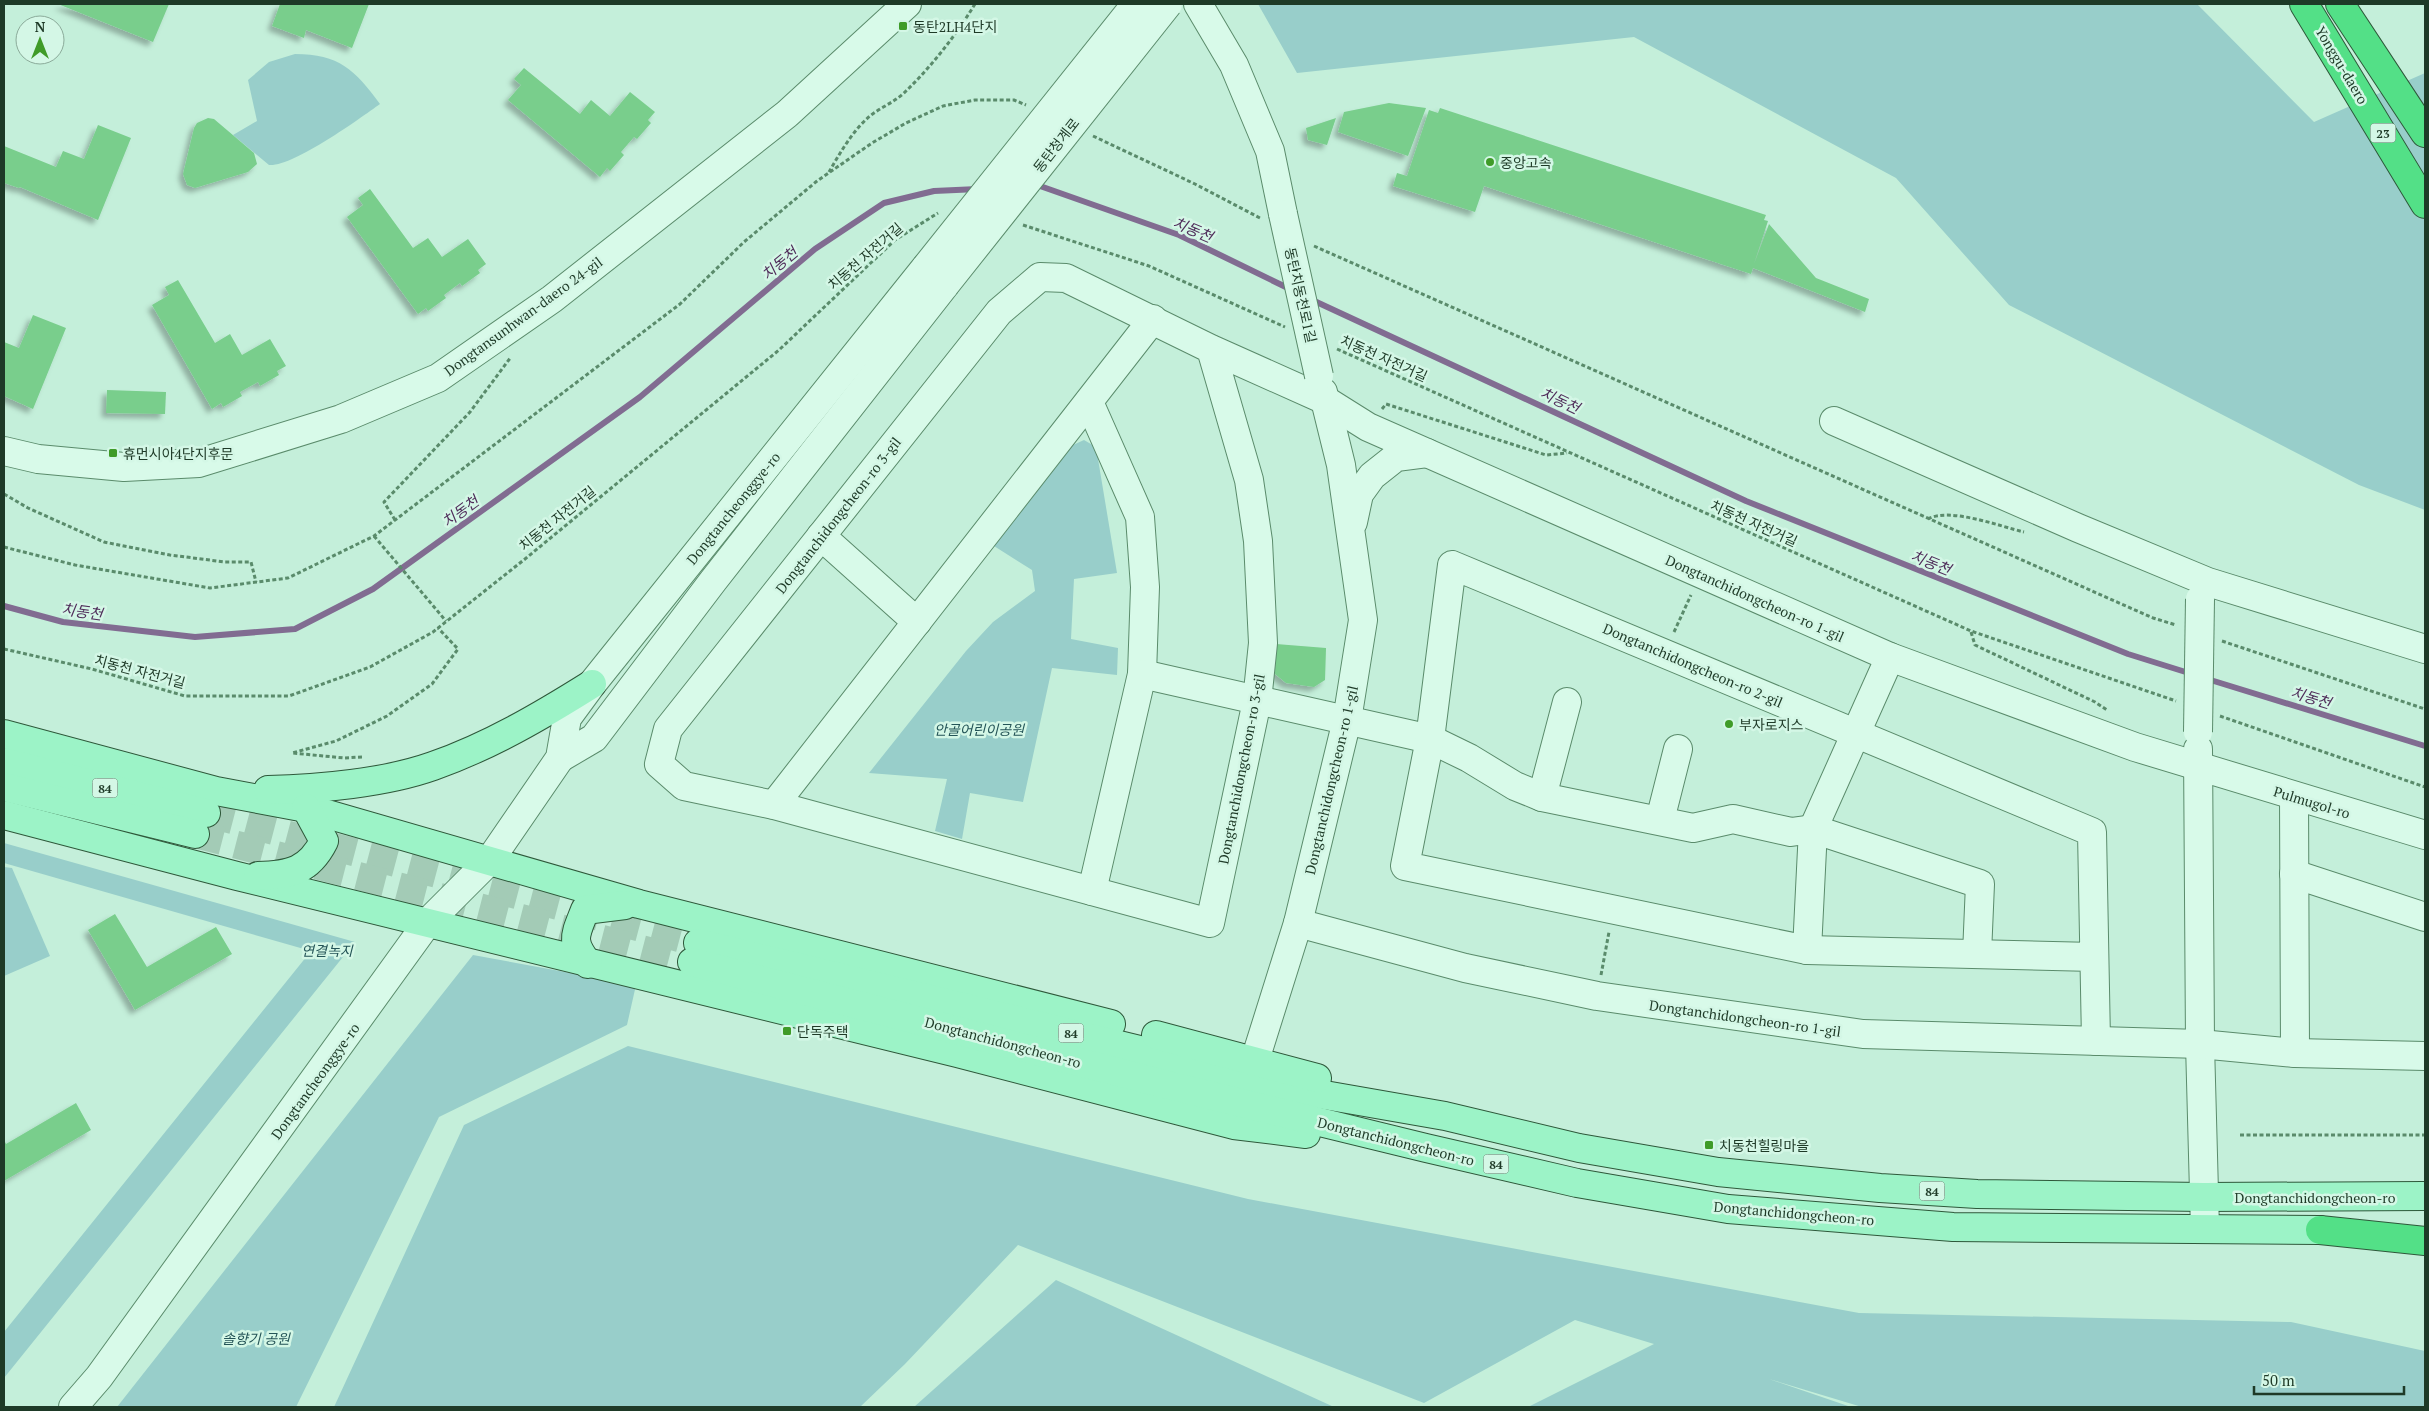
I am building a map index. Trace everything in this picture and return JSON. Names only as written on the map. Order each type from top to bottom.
[{"type":"highway","name":"Yonggu-daero","points":[[2304,4],[2425,204]]},
{"type":"highway","name":"23","points":[[2340,4],[2425,133]]},
{"type":"highway","points":[[2320,1230],[2425,1242]]},
{"type":"main road","points":[[206,813],[287,790],[359,783],[432,766],[527,724],[592,684]]},
{"type":"main road","points":[[4,734],[206,813],[306,808],[639,904],[1255,1060],[1445,1116]]},
{"type":"main road","name":"84","points":[[4,762],[206,813]]},
{"type":"main road","name":"84","points":[[4,787],[206,813]]},
{"type":"main road","points":[[237,876],[280,876],[306,866],[316,858],[324,841],[306,808]]},
{"type":"main road","points":[[4,815],[237,876],[428,922],[588,964],[957,1053],[1234,1125],[1426,1148]]},
{"type":"main road","points":[[588,964],[576,948],[576,934],[585,910],[605,906],[639,904]]},
{"type":"main road","name":"Dongtanchidongcheon-ro","points":[[2320,1230],[1953,1228],[1728,1209],[1577,1183],[1164,1084],[695,952],[1140,1050],[1273,1086],[1445,1116],[1579,1148],[1718,1172],[1880,1188],[1977,1194],[2204,1197],[2425,1196]]},
{"type":"street","name":"Dongtansunhwan-daero 24-gil","points":[[4,451],[38,459],[124,467],[199,463],[341,418],[438,378],[552,299],[787,114],[907,4]]},
{"type":"street","name":"동탄청계로","points":[[936,276],[1136,4]]},
{"type":"street","name":"동탄청계로","points":[[936,276],[1168,4]]},
{"type":"street","points":[[1198,4],[1234,65],[1270,151],[1274,217]]},
{"type":"street","name":"동탄치동천로1길","points":[[1274,217],[1322,388]]},
{"type":"street","name":"Dongtancheonggye-ro","points":[[74,1407],[110,1361],[398,967],[428,922],[490,860],[560,758],[567,718],[592,684],[936,276]]},
{"type":"street","name":"Dongtancheonggye-ro","points":[[560,758],[594,738],[713,581],[936,276]]},
{"type":"street","name":"Dongtanchidongcheon-ro 3-gil","points":[[1212,349],[1249,480],[1258,541],[1263,643],[1257,701],[1210,923],[774,805],[684,786],[659,764],[668,729],[999,312],[1040,277],[1066,278],[1212,349],[1322,388]]},
{"type":"street","points":[[774,805],[1152,319]]},
{"type":"street","name":"Dongtanchidongcheon-ro 1-gil","points":[[1322,388],[1368,427],[1890,657],[2135,747],[2198,766]]},
{"type":"street","name":"Dongtanchidongcheon-ro 1-gil","points":[[1255,1060],[1298,923],[1347,720],[1363,620],[1341,465],[1322,388]]},
{"type":"street","points":[[1089,402],[1140,517],[1145,587],[1142,674],[1092,891]]},
{"type":"street","points":[[1834,421],[2078,528],[2201,589],[2425,649]]},
{"type":"street","points":[[1351,529],[1359,494],[1372,476],[1396,457],[1427,453]]},
{"type":"street","points":[[821,536],[917,622]]},
{"type":"street","name":"Dongtanchidongcheon-ro 2-gil","points":[[2094,957],[1807,950],[1405,866],[1430,739],[1452,565],[2092,832],[2096,1040]]},
{"type":"street","points":[[2201,589],[2198,766],[2200,1044],[2205,1230]]},
{"type":"street","points":[[1807,950],[1813,829],[1890,657]]},
{"type":"street","points":[[1142,674],[1430,739],[1469,758],[1515,786],[1542,798],[1693,828],[1733,819],[1791,832],[1813,829],[1980,884],[1977,954]]},
{"type":"street","points":[[1542,798],[1568,702]]},
{"type":"street","points":[[1660,820],[1678,749]]},
{"type":"street","name":"Pulmugol-ro","points":[[2198,766],[2425,835]]},
{"type":"street","points":[[2294,796],[2295,1053]]},
{"type":"street","points":[[2294,874],[2425,917]]},
{"type":"street","name":"Dongtanchidongcheon-ro 1-gil","points":[[1298,923],[1465,968],[1597,996],[1863,1034],[2200,1044],[2295,1053],[2425,1056]]},
{"type":"path","points":[[827,174],[842,149],[869,117],[904,93],[962,26],[975,4]]},
{"type":"path","points":[[4,547],[75,565],[210,588],[288,578],[374,536],[680,304],[744,242],[827,174],[906,123],[943,106],[975,100],[1014,100],[1032,108]]},
{"type":"path","points":[[1087,133],[1195,184],[1274,217]]},
{"type":"path","name":"치동천 자전거길","points":[[4,649],[92,669],[185,696],[289,696],[370,667],[438,628],[779,350],[895,240],[937,213],[946,214]]},
{"type":"path","points":[[1019,223],[1149,266],[1286,327]]},
{"type":"path","points":[[1308,243],[1334,257],[1928,520],[2153,618],[2182,627]]},
{"type":"path","name":"치동천 자전거길","points":[[1331,347],[1971,631],[1976,645],[2095,702],[2108,711]]},
{"type":"path","points":[[395,520],[384,502],[470,412],[500,375],[513,354]]},
{"type":"path","points":[[1368,427],[1386,404],[1546,455],[1568,453]]},
{"type":"path","points":[[4,494],[28,508],[104,542],[170,555],[225,562],[251,562],[256,582]]},
{"type":"path","points":[[1928,520],[1937,514],[1950,514],[2027,532]]},
{"type":"path","points":[[374,536],[446,621]]},
{"type":"path","points":[[1664,653],[1701,574]]},
{"type":"path","points":[[363,756],[336,758],[292,753],[336,741],[388,716],[432,684],[458,649],[438,628]]},
{"type":"path","points":[[2219,640],[2425,709]]},
{"type":"path","points":[[1597,996],[1614,909]]},
{"type":"path","points":[[2240,1135],[2425,1135]]},
{"type":"green space","points":[[1258,4],[2197,4],[2314,122],[2425,73],[2425,510],[2359,485],[2009,305],[1896,178],[1634,37],[1297,73]]},
{"type":"green space","points":[[295,54],[323,57],[345,66],[354,73],[380,104],[309,151],[280,164],[269,165],[233,135],[257,121],[248,80],[269,62]]},
{"type":"green space","name":"안골어린이공원","points":[[1084,440],[1096,447],[1117,573],[1074,579],[1071,639],[1118,648],[1117,675],[1052,668],[1023,802],[970,793],[962,839],[935,831],[947,779],[869,773],[966,651],[993,622],[1035,591],[1032,570],[994,546],[1073,445]]},
{"type":"green space","name":"연결녹지","points":[[4,843],[355,942],[4,1378],[4,1332],[311,951],[4,863]]},
{"type":"green space","points":[[4,867],[12,868],[50,956],[4,976]]},
{"type":"green space","name":"솔향기 공원","points":[[473,955],[636,985],[627,1025],[439,1117],[296,1407],[117,1407]]},
{"type":"green space","points":[[628,1046],[1248,1199],[1859,1313],[2291,1322],[2425,1351],[2425,1407],[1862,1407],[1769,1379],[1851,1407],[1528,1407],[1654,1344],[1575,1320],[1424,1403],[1018,1245],[905,1364],[860,1407],[334,1407],[464,1125]]},
{"type":"green space","points":[[1056,1280],[1334,1407],[914,1407]]},
{"type":"building","points":[[58,4],[169,4],[153,42]]},
{"type":"building","points":[[280,4],[369,4],[352,48],[306,30],[304,38],[272,26]]},
{"type":"building","points":[[524,68],[580,114],[591,100],[610,116],[630,92],[655,112],[648,120],[651,123],[637,139],[634,137],[621,152],[624,155],[610,171],[607,168],[600,177],[508,100],[521,85],[514,79]]},
{"type":"building","points":[[1389,103],[1426,108],[1408,156],[1338,132],[1344,112]]},
{"type":"building","points":[[1440,108],[1766,215],[1764,220],[1768,221],[1754,264],[1769,224],[1816,278],[1869,299],[1865,312],[1753,268],[1751,274],[1484,186],[1475,212],[1393,186],[1397,173],[1407,176],[1429,110],[1438,113]]},
{"type":"building","points":[[208,118],[214,119],[254,153],[257,164],[248,172],[195,188],[187,185],[183,174],[194,128],[197,123]]},
{"type":"building","points":[[1336,118],[1327,145],[1308,140],[1306,128]]},
{"type":"building","points":[[98,125],[131,138],[98,220],[20,187],[4,183],[4,146],[56,167],[63,151],[84,159]]},
{"type":"building","points":[[370,189],[413,248],[428,238],[442,257],[468,239],[486,264],[478,270],[480,273],[462,286],[460,283],[444,295],[446,298],[428,311],[426,308],[418,314],[347,217],[363,205],[358,198]]},
{"type":"building","points":[[178,280],[215,343],[230,334],[242,355],[270,339],[286,366],[277,371],[279,375],[260,386],[258,382],[240,392],[242,396],[223,407],[221,403],[212,409],[152,305],[169,295],[165,287]]},
{"type":"building","points":[[33,315],[66,328],[33,409],[4,396],[4,342],[19,348]]},
{"type":"building","points":[[107,390],[166,392],[165,414],[106,413]]},
{"type":"building","points":[[1276,644],[1326,648],[1325,680],[1314,687],[1286,683],[1275,674]]},
{"type":"building","points":[[115,914],[147,967],[216,927],[232,954],[135,1010],[88,930]]},
{"type":"building","points":[[76,1103],[91,1130],[4,1181],[4,1140],[6,1144]]},
{"type":"waterway","name":"치동천","points":[[1033,186],[1040,186],[1179,235],[1292,290]]},
{"type":"waterway","name":"치동천","points":[[4,606],[63,622],[195,637],[295,629],[373,589],[640,397],[815,249],[884,203],[934,191],[978,189]]},
{"type":"waterway","name":"치동천","points":[[1310,299],[1746,501],[2128,654],[2192,674]]},
{"type":"waterway","name":"치동천","points":[[2204,678],[2425,746]]},
{"type":"tunnel","points":[[206,813],[698,943]]},
{"type":"tunnel","points":[[195,834],[692,962]]},
{"type":"place","name":"동탄2LH4단지","points":[[903,26]]},
{"type":"place","name":"중앙고속","points":[[1490,162]]},
{"type":"place","name":"휴먼시아4단지후문","points":[[113,453]]},
{"type":"place","name":"부자로지스","points":[[1729,724]]},
{"type":"place","name":"단독주택","points":[[787,1031]]},
{"type":"place","name":"치동천힐링마을","points":[[1709,1145]]}]
